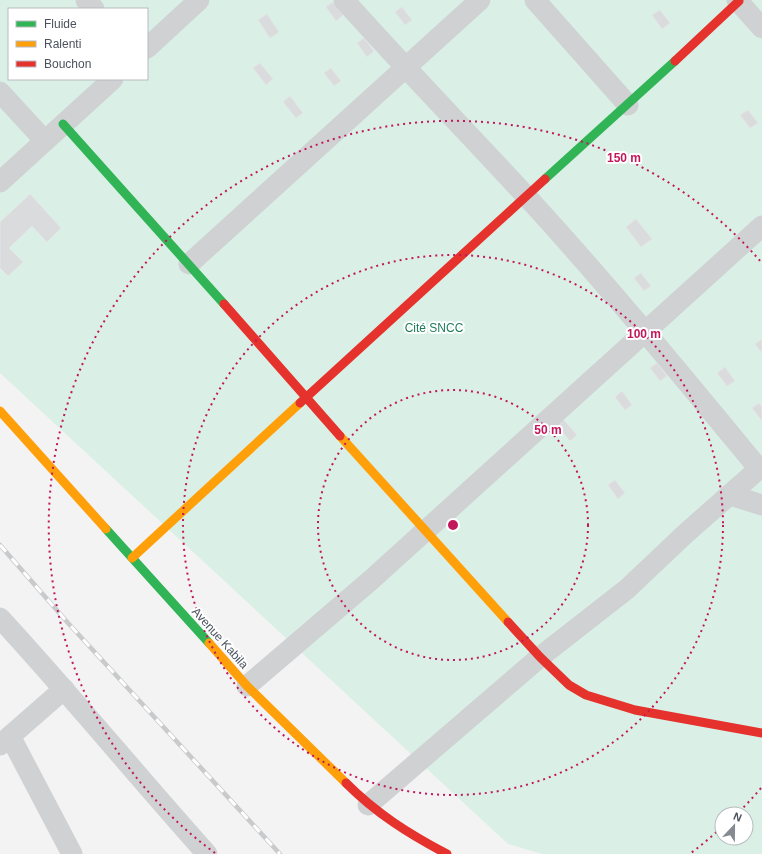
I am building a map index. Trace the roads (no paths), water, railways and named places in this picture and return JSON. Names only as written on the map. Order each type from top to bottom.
[{"type":"main road","points":[[132,558],[628,105],[738,1]]},
{"type":"main road","points":[[63,124],[189,264],[306,399],[426,529],[540,657],[569,685],[586,695],[635,710],[762,733]]},
{"type":"main road","name":"Avenue Kabila","points":[[0,411],[247,686],[368,805],[416,838],[447,854]]},
{"type":"street","points":[[86,0],[93,8]]},
{"type":"street","points":[[148,47],[199,0]]},
{"type":"street","points":[[344,0],[404,67],[526,197],[644,330],[760,468],[684,534],[627,589],[540,657],[368,805]]},
{"type":"street","points":[[189,264],[404,67],[480,0]]},
{"type":"street","points":[[536,0],[628,105]]},
{"type":"street","points":[[738,1],[762,28]]},
{"type":"street","points":[[0,182],[112,80]]},
{"type":"street","points":[[0,92],[45,141]]},
{"type":"street","points":[[247,686],[371,580],[644,330],[762,226]]},
{"type":"street","points":[[730,495],[762,505]]},
{"type":"street","points":[[0,618],[64,689],[153,794],[207,854]]},
{"type":"street","points":[[64,689],[5,740],[72,854]]},
{"type":"railway","points":[[0,545],[68,623],[280,854]]},
{"type":"park label","name":"Cité SNCC","points":[[434,328]]}]
